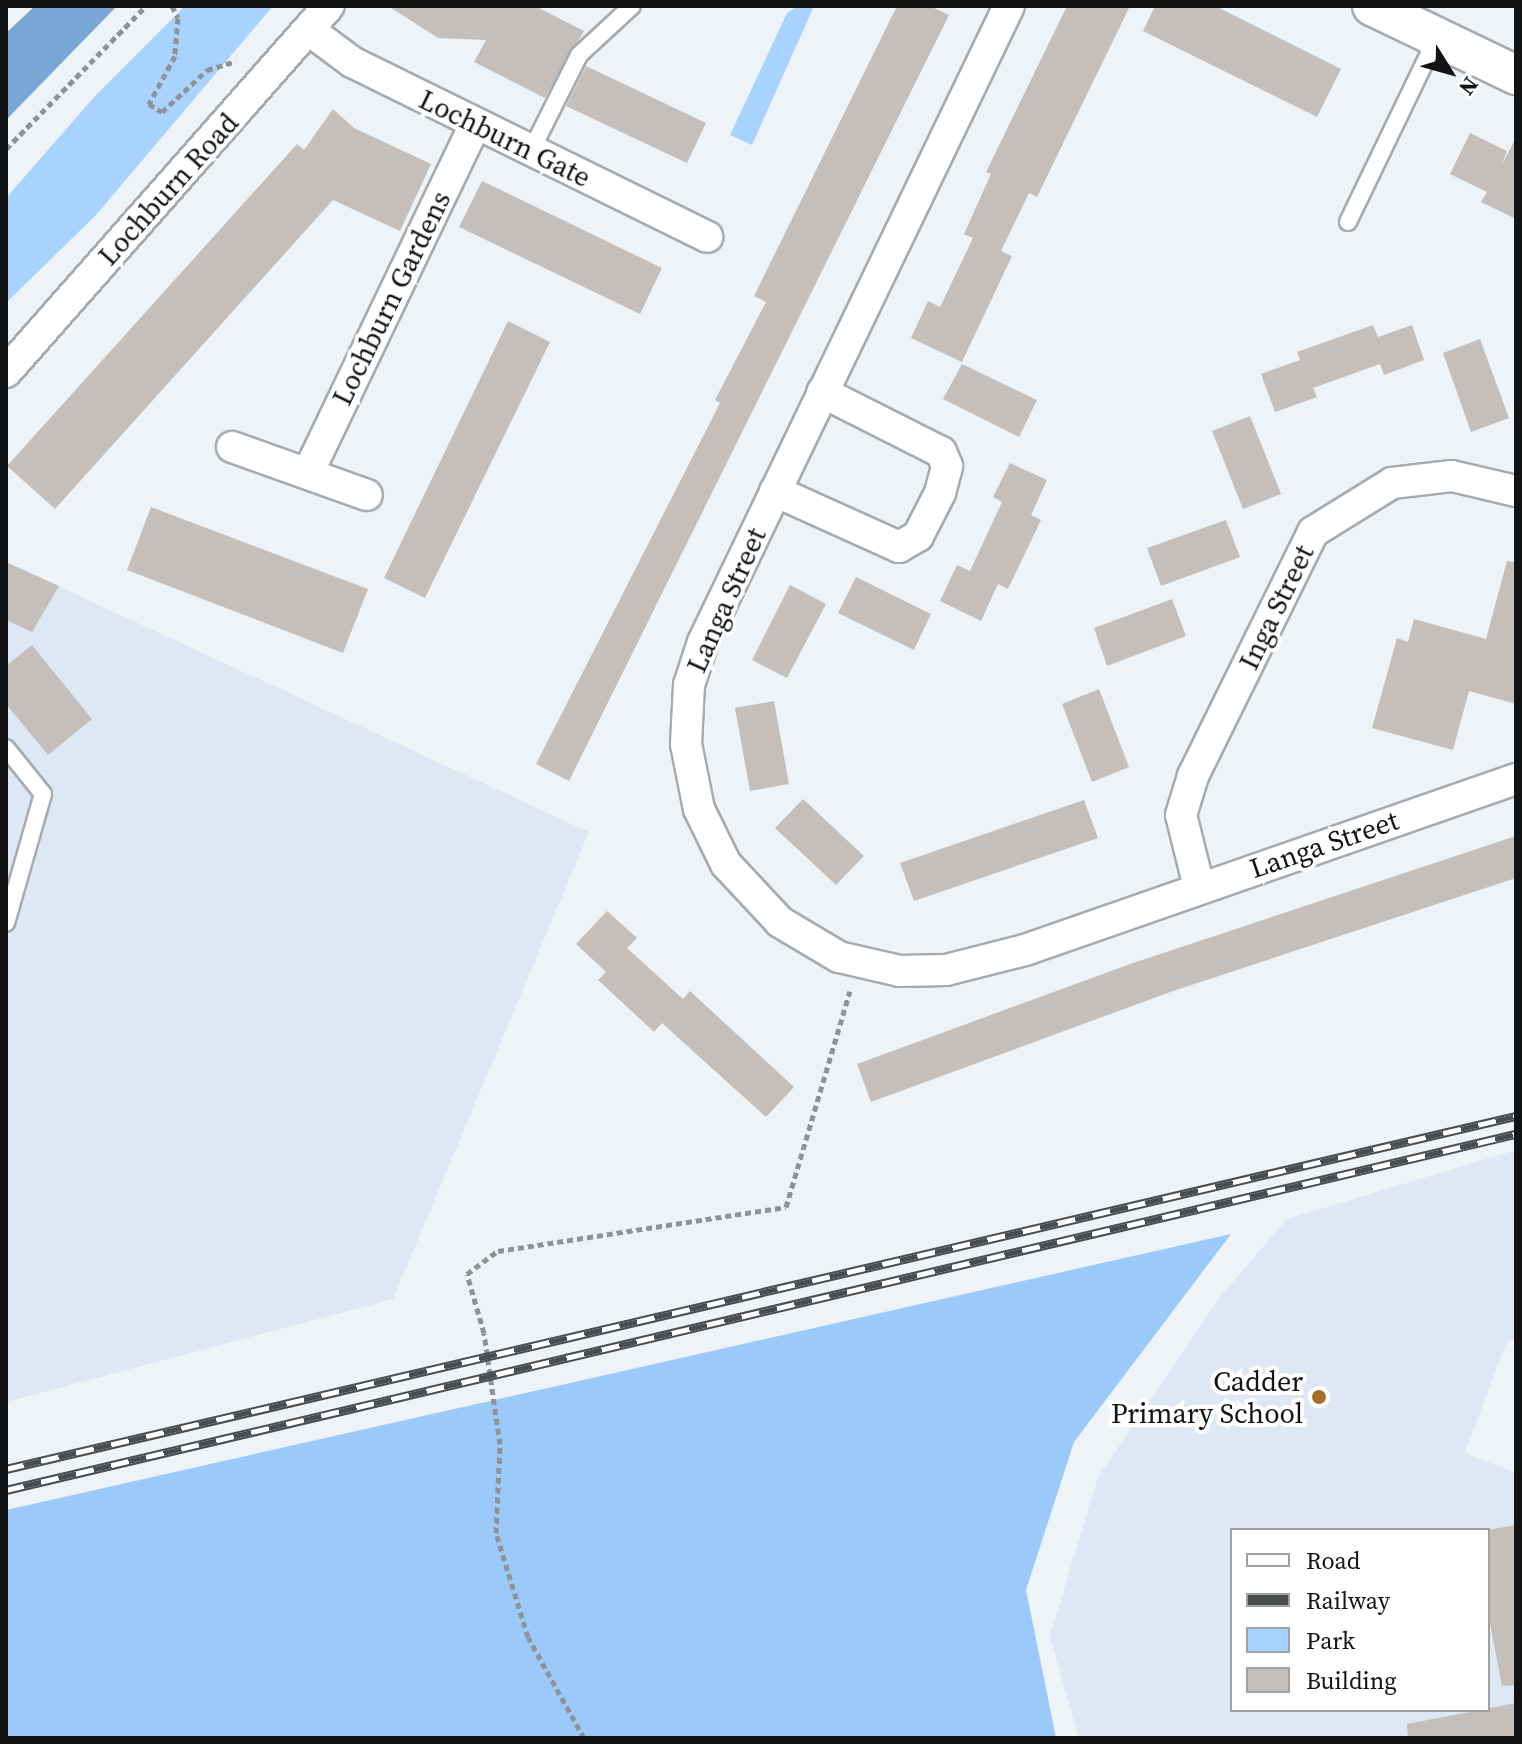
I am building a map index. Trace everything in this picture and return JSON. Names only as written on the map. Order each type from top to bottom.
[{"type":"street","name":"Lochburn Road","points":[[6,372],[329,6]]},
{"type":"street","name":"Langa Street","points":[[1009,6],[822,392],[695,664],[687,702],[688,762],[706,828],[738,879],[789,928],[858,963],[925,972],[971,966],[1516,779]]},
{"type":"street","points":[[1372,6],[1516,75]]},
{"type":"street","name":"Lochburn Gate","points":[[309,30],[352,62],[707,237]]},
{"type":"street","name":"Lochburn Gardens","points":[[308,473],[475,124]]},
{"type":"street","points":[[775,491],[899,547],[918,536],[940,493],[947,466],[941,452],[822,392]]},
{"type":"street","points":[[232,447],[367,495]]},
{"type":"street","name":"Inga Street","points":[[1199,887],[1181,815],[1185,802],[1313,532],[1392,483],[1452,476],[1516,491]]},
{"type":"lane","points":[[531,151],[579,55],[632,6]]},
{"type":"lane","points":[[1348,222],[1437,37]]},
{"type":"lane","points":[[6,748],[43,794],[6,923]]},
{"type":"path","points":[[6,149],[146,6]]},
{"type":"path","points":[[172,6],[178,18],[175,56],[149,104],[162,112],[207,70],[246,58],[273,70]]},
{"type":"path","points":[[584,1738],[528,1637],[496,1533],[500,1444],[484,1333],[467,1274],[498,1251],[786,1207],[858,963]]},
{"type":"shaded area","points":[[35,6],[117,6],[6,120],[6,33]]},
{"type":"shaded area","points":[[6,562],[589,832],[393,1299],[6,1402]]},
{"type":"shaded area","name":"Cadder Primary School","points":[[1516,1150],[1516,1339],[1507,1341],[1465,1453],[1516,1473],[1516,1738],[1079,1738],[1050,1636],[1098,1477],[1220,1297],[1287,1219]]},
{"type":"shaded area","points":[[1231,1234],[1074,1442],[1026,1590],[1056,1738],[6,1738],[6,1510]]},
{"type":"green space","points":[[185,6],[273,6],[96,215],[6,303],[6,198],[96,95]]},
{"type":"green space","points":[[798,6],[814,6],[752,145],[730,135],[787,13]]},
{"type":"building","points":[[388,6],[535,6],[584,31],[545,98],[474,62],[486,40],[438,38]]},
{"type":"building","points":[[897,6],[930,6],[949,15],[569,781],[536,764],[720,403],[715,400],[766,302],[754,296]]},
{"type":"building","points":[[1067,6],[1130,6],[1037,197],[1029,193],[1001,251],[1012,256],[962,362],[911,338],[928,301],[940,307],[973,238],[964,234],[991,174],[986,172]]},
{"type":"building","points":[[1155,6],[1215,6],[1341,69],[1317,117],[1143,31]]},
{"type":"building","points":[[586,66],[706,123],[687,163],[566,106]]},
{"type":"building","points":[[333,109],[354,128],[431,164],[400,231],[333,200],[55,509],[7,466],[297,144],[304,150]]},
{"type":"building","points":[[1470,133],[1507,151],[1502,164],[1516,138],[1516,219],[1481,202],[1487,192],[1450,174]]},
{"type":"building","points":[[482,181],[662,268],[640,314],[459,227]]},
{"type":"building","points":[[508,321],[550,342],[425,598],[384,578]]},
{"type":"building","points":[[1373,325],[1378,337],[1412,325],[1424,360],[1384,375],[1380,364],[1313,388],[1317,397],[1275,412],[1261,374],[1300,360],[1297,352]]},
{"type":"building","points":[[1480,339],[1509,418],[1471,432],[1443,353]]},
{"type":"building","points":[[962,364],[1037,400],[1019,437],[943,399]]},
{"type":"building","points":[[1250,416],[1281,494],[1243,509],[1212,431]]},
{"type":"building","points":[[1010,463],[1047,480],[1031,515],[1041,520],[1008,589],[998,584],[981,621],[940,601],[957,565],[970,571],[1002,502],[993,497]]},
{"type":"building","points":[[151,507],[368,589],[343,653],[127,570]]},
{"type":"building","points":[[1226,520],[1240,557],[1161,586],[1147,548]]},
{"type":"building","points":[[1507,561],[1516,562],[1516,704],[1469,691],[1453,750],[1372,728],[1397,638],[1408,642],[1414,619],[1486,639]]},
{"type":"building","points":[[6,562],[59,586],[32,632],[6,620]]},
{"type":"building","points":[[856,577],[931,614],[914,650],[838,613]]},
{"type":"building","points":[[790,585],[826,604],[787,678],[752,660]]},
{"type":"building","points":[[1172,599],[1186,636],[1107,666],[1094,628]]},
{"type":"building","points":[[32,645],[92,719],[48,755],[6,704],[6,666]]},
{"type":"building","points":[[1099,689],[1129,767],[1092,782],[1062,704]]},
{"type":"building","points":[[774,701],[789,784],[750,791],[735,708]]},
{"type":"building","points":[[803,799],[864,856],[836,885],[775,828]]},
{"type":"building","points":[[1084,800],[1098,838],[914,901],[900,863]]},
{"type":"building","points":[[1516,836],[1516,878],[1173,991],[871,1102],[857,1064],[1133,963]]},
{"type":"building","points":[[607,911],[637,938],[627,948],[683,999],[690,991],[794,1087],[766,1117],[662,1023],[654,1032],[598,980],[606,972],[576,944]]},
{"type":"building","points":[[1516,1525],[1516,1685],[1502,1686],[1490,1623],[1490,1530]]},
{"type":"building","points":[[1516,1703],[1516,1738],[1408,1738],[1407,1724],[1469,1712],[1490,1712],[1490,1708]]},
{"type":"railway","points":[[6,1469],[1516,1116]]},
{"type":"railway","points":[[6,1490],[1516,1134]]},
{"type":"place","name":"Cadder Primary School","points":[[1319,1397]]}]
